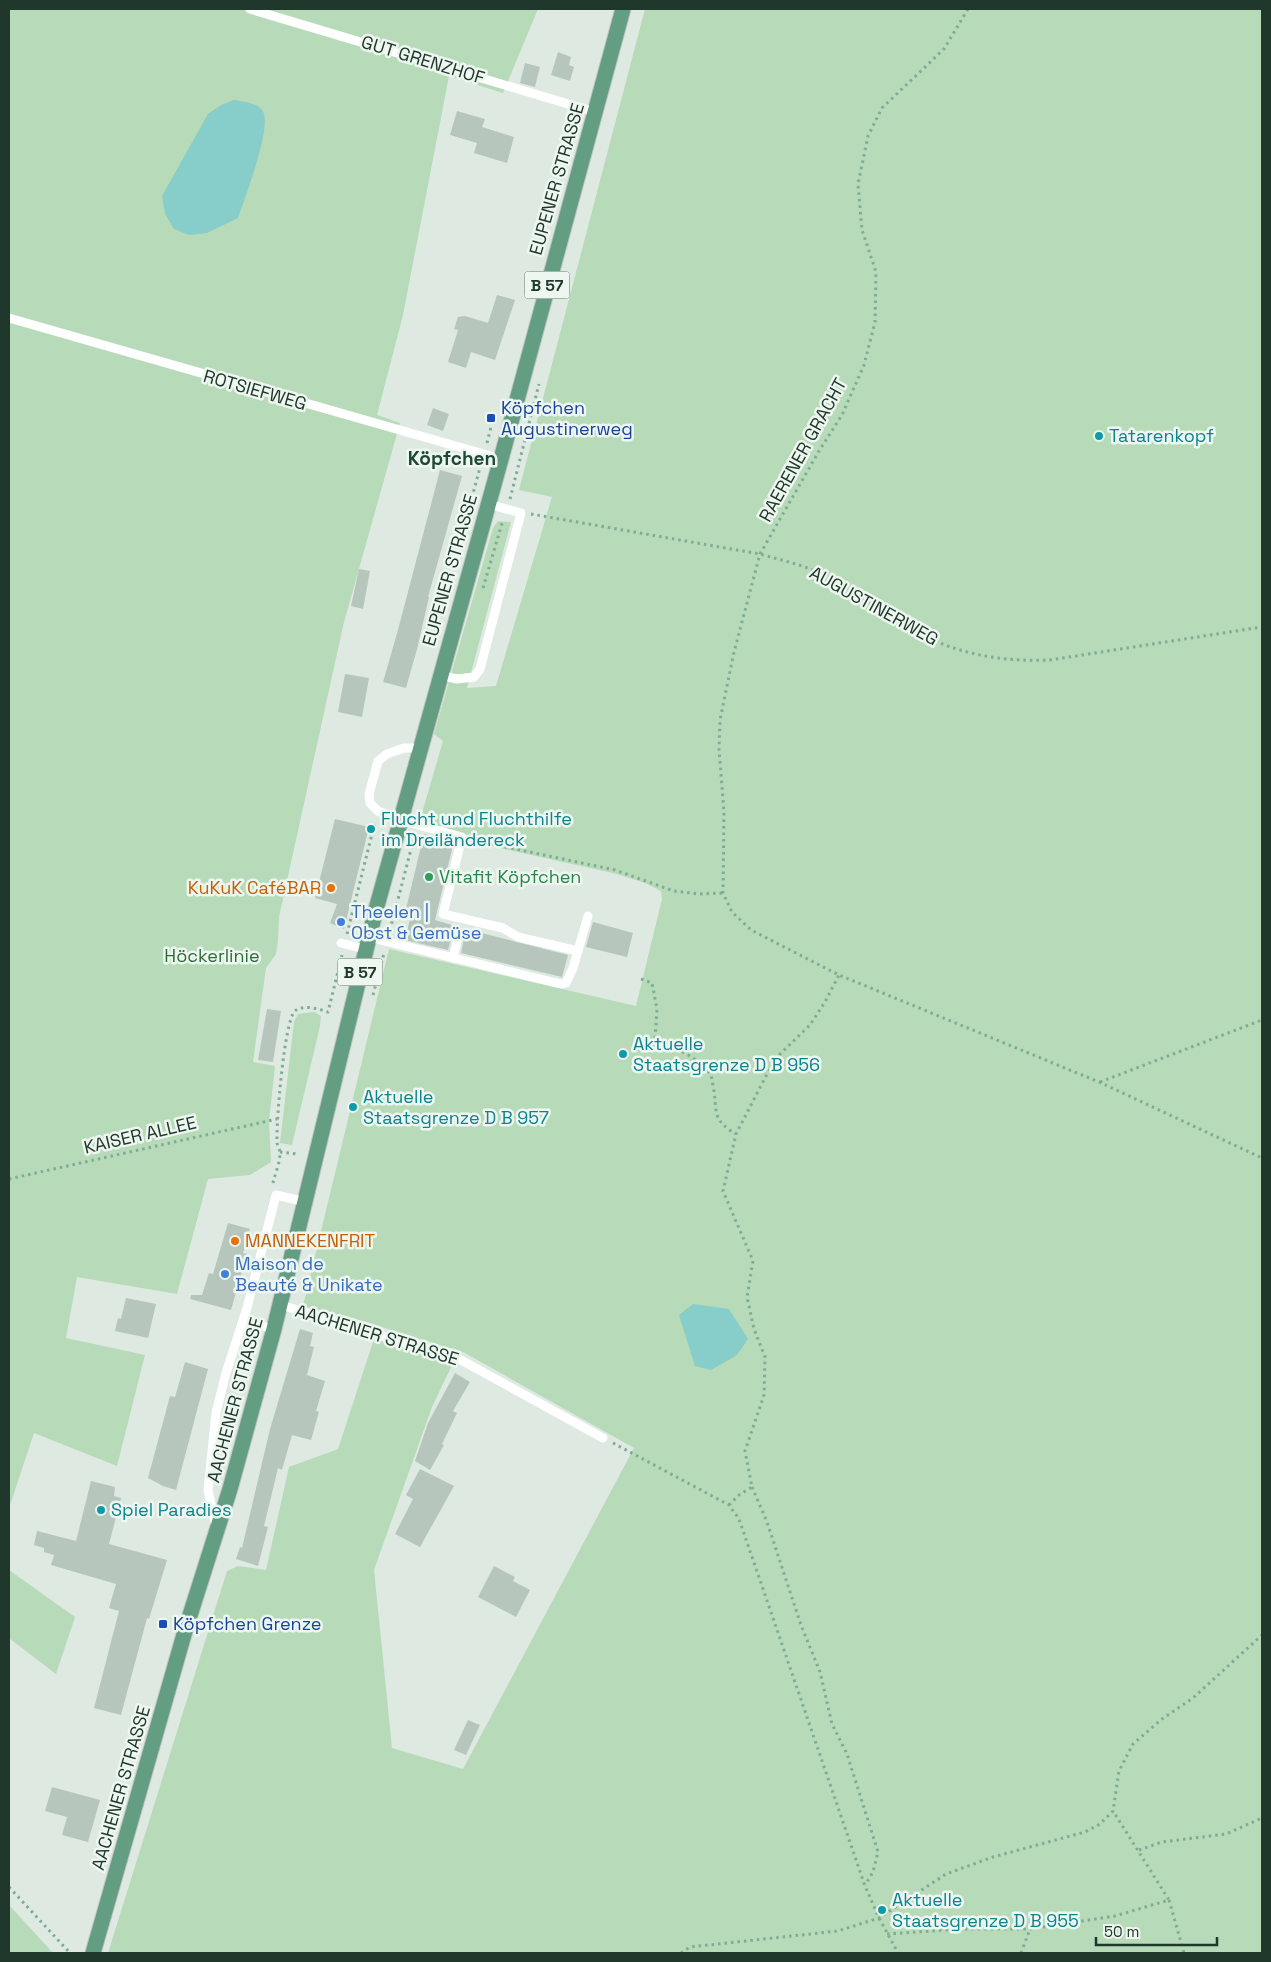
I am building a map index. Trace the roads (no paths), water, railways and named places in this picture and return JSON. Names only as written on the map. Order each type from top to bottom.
[{"type":"main road","name":"EUPENER STRASSE","points":[[326,1113],[367,943],[400,820],[501,459],[623,9]]},
{"type":"main road","name":"AACHENER STRASSE","points":[[93,1953],[185,1631],[217,1532],[281,1305],[326,1113]]},
{"type":"lane","name":"GUT GRENZHOF","points":[[250,9],[595,112]]},
{"type":"lane","name":"ROTSIEFWEG","points":[[9,318],[501,459]]},
{"type":"lane","points":[[440,675],[457,680],[474,677],[480,670],[521,513],[488,504]]},
{"type":"lane","points":[[420,748],[404,748],[387,754],[378,762],[369,794],[370,803],[378,811],[400,820],[462,838],[443,914],[503,928],[518,937],[578,951]]},
{"type":"lane","points":[[343,944],[386,941],[561,984],[566,982],[578,951],[588,916]]},
{"type":"lane","points":[[453,958],[459,934]]},
{"type":"lane","points":[[217,1532],[208,1490],[216,1414],[226,1373],[243,1320],[276,1195],[306,1202]]},
{"type":"lane","name":"AACHENER STRASSE","points":[[281,1305],[462,1360],[604,1438]]},
{"type":"lane","points":[[243,1320],[274,1329]]},
{"type":"water","points":[[234,100],[256,105],[262,110],[265,118],[261,145],[238,218],[207,233],[189,235],[174,229],[165,214],[162,196],[208,114],[221,105]]},
{"type":"water","points":[[693,1304],[729,1309],[748,1339],[737,1355],[711,1370],[695,1366],[679,1315]]},
{"type":"place","name":"Köpfchen Augustinerweg","points":[[491,418]]},
{"type":"place","name":"Tatarenkopf","points":[[1099,436]]},
{"type":"place","name":"Flucht und Fluchthilfe im Dreiländereck","points":[[371,829]]},
{"type":"place","name":"Vitafit Köpfchen","points":[[429,877]]},
{"type":"place","name":"KuKuK CaféBAR","points":[[331,888]]},
{"type":"place","name":"Theelen | Obst & Gemüse","points":[[341,922]]},
{"type":"place","name":"Aktuelle Staatsgrenze D B 956","points":[[623,1054]]},
{"type":"place","name":"Aktuelle Staatsgrenze D B 957","points":[[353,1107]]},
{"type":"place","name":"MANNEKENFRIT","points":[[235,1241]]},
{"type":"place","name":"Maison de Beauté & Unikate","points":[[225,1274]]},
{"type":"place","name":"Spiel Paradies","points":[[101,1510]]},
{"type":"place","name":"Köpfchen Grenze","points":[[163,1624]]},
{"type":"place","name":"Aktuelle Staatsgrenze D B 955","points":[[882,1910]]},
{"type":"district","name":"Köpfchen","points":[[452,458]]},
{"type":"park label","name":"Höckerlinie","points":[[212,956]]}]
